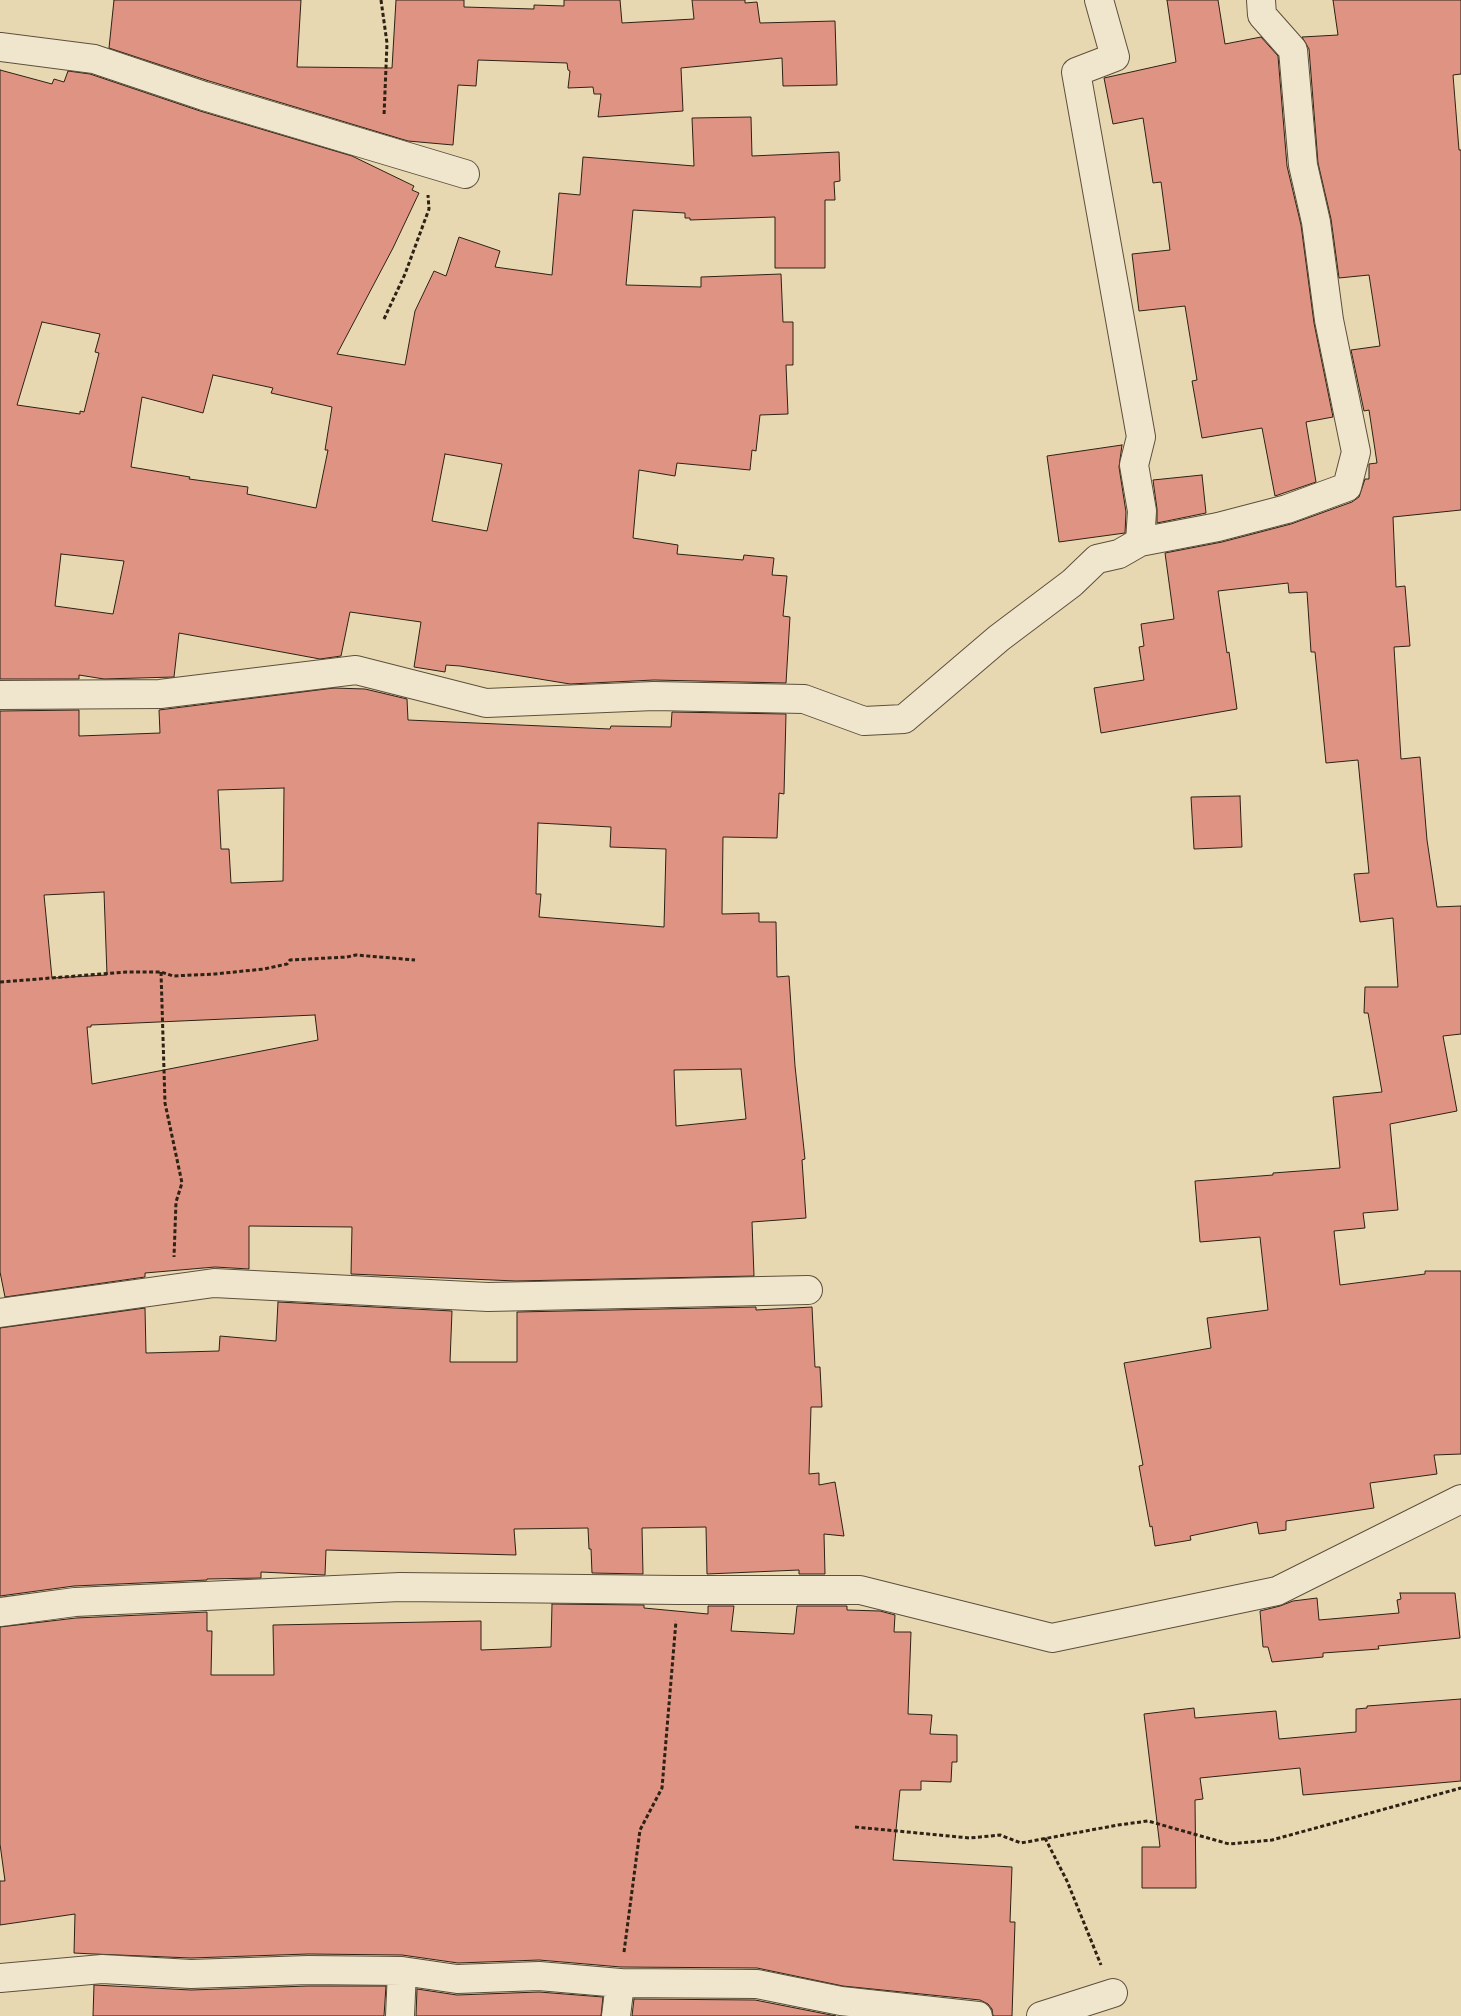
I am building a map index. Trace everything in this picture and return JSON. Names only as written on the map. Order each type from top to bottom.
[{"type":"street","points":[[1099,0],[1115,58],[1076,72],[1141,437],[1134,465],[1142,511],[1140,542]]},
{"type":"street","points":[[0,695],[160,694],[356,670],[486,703],[654,696],[804,699],[864,721],[904,719],[999,638],[1072,583],[1098,559],[1119,554],[1140,542],[1218,527],[1278,511],[1347,487],[1356,452],[1329,320],[1316,222],[1303,165],[1293,50],[1262,15],[1261,0]]},
{"type":"street","points":[[0,48],[94,59],[204,96],[465,174]]},
{"type":"street","points":[[0,1313],[214,1283],[488,1297],[808,1290]]},
{"type":"street","points":[[0,1612],[75,1602],[400,1587],[860,1590],[1052,1638],[1277,1592],[1461,1499]]},
{"type":"street","points":[[0,1978],[102,1969],[191,1974],[308,1970],[402,1971],[457,1979],[538,1976],[620,1982],[757,1984],[841,2000],[978,2016]]},
{"type":"street","points":[[400,2016],[402,1971]]},
{"type":"street","points":[[616,2016],[620,1982]]},
{"type":"street","points":[[1042,2016],[1113,1993]]},
{"type":"path","points":[[381,0],[387,43],[383,150]]},
{"type":"path","points":[[384,319],[405,274],[429,209],[424,162]]},
{"type":"path","points":[[0,982],[89,974],[161,972],[173,976],[215,974],[264,969],[287,964],[290,960],[356,955],[415,960]]},
{"type":"path","points":[[161,972],[165,1103],[182,1183],[176,1202],[172,1290]]},
{"type":"path","points":[[620,1982],[640,1830],[662,1788],[678,1590]]},
{"type":"path","points":[[854,1827],[970,1838],[1000,1835],[1021,1843],[1148,1821],[1228,1844],[1272,1840],[1461,1788]]},
{"type":"path","points":[[1045,1838],[1067,1881],[1113,1993]]},
{"type":"building","points":[[114,0],[301,0],[297,67],[392,68],[396,0],[464,0],[464,7],[534,9],[534,5],[564,6],[564,0],[620,0],[622,23],[694,19],[692,0],[745,0],[745,3],[757,2],[760,23],[835,21],[837,85],[783,86],[782,58],[681,68],[683,111],[598,117],[601,94],[594,94],[593,87],[568,88],[570,71],[568,70],[567,63],[478,60],[476,86],[458,85],[453,145],[408,141],[209,81],[109,48]]},
{"type":"building","points":[[1167,0],[1218,0],[1225,44],[1261,37],[1278,56],[1287,166],[1301,225],[1314,323],[1333,417],[1306,422],[1316,482],[1275,496],[1262,428],[1202,438],[1192,381],[1197,380],[1185,306],[1139,311],[1132,254],[1170,250],[1161,182],[1153,183],[1143,118],[1113,124],[1104,78],[1176,62]]},
{"type":"building","points":[[1333,0],[1461,0],[1461,74],[1453,75],[1459,150],[1461,150],[1461,510],[1393,517],[1396,587],[1405,586],[1410,646],[1394,647],[1401,759],[1420,757],[1427,840],[1437,907],[1461,906],[1461,1034],[1443,1036],[1457,1111],[1390,1124],[1398,1210],[1363,1213],[1365,1228],[1334,1231],[1340,1285],[1425,1274],[1425,1271],[1461,1271],[1461,1454],[1434,1455],[1437,1474],[1370,1483],[1374,1508],[1286,1521],[1286,1530],[1259,1534],[1257,1522],[1190,1536],[1191,1540],[1155,1546],[1139,1466],[1143,1465],[1124,1363],[1211,1348],[1207,1318],[1268,1310],[1260,1237],[1200,1242],[1195,1181],[1340,1168],[1333,1097],[1382,1092],[1368,1013],[1364,1013],[1365,987],[1398,987],[1393,918],[1360,922],[1354,874],[1369,873],[1358,760],[1326,763],[1315,652],[1311,652],[1307,592],[1289,593],[1288,583],[1218,591],[1237,709],[1101,733],[1094,688],[1144,680],[1139,647],[1144,646],[1141,624],[1174,619],[1165,553],[1222,542],[1291,524],[1352,502],[1359,497],[1365,479],[1369,479],[1369,464],[1377,463],[1369,410],[1364,411],[1351,350],[1380,346],[1369,275],[1339,278],[1331,219],[1318,163],[1309,49],[1302,37],[1338,35]]},
{"type":"building","points":[[0,70],[52,84],[54,79],[64,82],[68,71],[90,74],[200,111],[352,156],[414,186],[412,190],[419,193],[393,248],[337,354],[405,365],[415,311],[434,271],[446,276],[459,237],[500,251],[495,267],[552,275],[559,193],[580,195],[583,157],[694,166],[692,118],[751,117],[752,156],[839,152],[840,181],[834,182],[835,200],[825,200],[825,268],[775,268],[775,217],[690,220],[690,218],[685,218],[685,213],[633,210],[626,285],[701,287],[701,277],[781,274],[783,322],[793,322],[793,365],[786,365],[788,414],[760,415],[756,451],[752,450],[750,470],[677,463],[675,476],[639,470],[633,538],[678,545],[677,554],[743,560],[744,555],[774,558],[772,575],[787,576],[783,616],[790,617],[786,683],[654,680],[570,684],[460,666],[446,665],[445,672],[414,667],[421,622],[350,612],[341,656],[320,659],[179,633],[174,677],[104,679],[79,675],[79,679],[0,679]],"holes":[[[42,322],[100,334],[95,352],[99,353],[84,412],[80,411],[80,414],[17,405]],[[213,375],[273,388],[271,393],[332,407],[325,450],[328,450],[316,508],[247,494],[248,487],[189,479],[190,477],[131,467],[142,397],[203,413]],[[445,454],[502,464],[487,531],[432,521]],[[61,554],[124,561],[113,614],[55,606]]]},
{"type":"building","points":[[1122,445],[1119,467],[1126,512],[1125,533],[1059,542],[1047,456]]},
{"type":"building","points":[[1202,475],[1206,513],[1157,523],[1153,480]]},
{"type":"building","points":[[334,688],[365,689],[407,699],[408,720],[610,729],[611,726],[671,727],[672,712],[786,714],[784,794],[779,793],[777,838],[723,837],[722,914],[759,913],[759,922],[776,922],[777,977],[789,976],[795,1066],[805,1159],[802,1160],[806,1218],[752,1222],[754,1276],[516,1281],[351,1274],[352,1227],[249,1226],[249,1269],[215,1267],[145,1273],[145,1277],[5,1297],[0,1272],[0,711],[79,710],[79,736],[160,733],[159,710]],"holes":[[[284,788],[283,881],[231,883],[229,849],[221,849],[218,790]],[[538,823],[611,827],[610,847],[666,849],[664,927],[539,917],[541,894],[536,894]],[[104,892],[107,975],[52,978],[44,895]],[[315,1015],[318,1040],[92,1084],[87,1027],[91,1027],[91,1025]],[[741,1069],[746,1119],[676,1126],[674,1070]]]},
{"type":"building","points":[[1240,796],[1242,847],[1194,849],[1191,797]]},
{"type":"building","points":[[278,1302],[452,1311],[450,1362],[517,1362],[517,1312],[756,1307],[756,1310],[812,1307],[815,1367],[820,1367],[822,1407],[811,1407],[809,1474],[819,1473],[819,1485],[835,1482],[844,1536],[824,1534],[825,1574],[799,1574],[799,1570],[707,1574],[706,1527],[642,1528],[643,1574],[592,1573],[588,1528],[514,1529],[516,1555],[326,1550],[325,1575],[261,1572],[261,1578],[74,1586],[0,1596],[0,1328],[145,1308],[146,1353],[219,1351],[220,1336],[276,1341]]},
{"type":"building","points":[[1400,1593],[1455,1593],[1460,1638],[1378,1646],[1379,1649],[1323,1653],[1323,1657],[1272,1662],[1268,1647],[1263,1647],[1260,1611],[1293,1601],[1317,1598],[1319,1620],[1399,1613],[1397,1600],[1401,1599]]},
{"type":"building","points":[[552,1604],[644,1605],[644,1608],[708,1614],[708,1606],[734,1606],[731,1631],[794,1634],[797,1606],[847,1606],[847,1610],[880,1611],[895,1615],[894,1632],[911,1632],[908,1714],[932,1715],[930,1734],[957,1735],[957,1762],[952,1762],[951,1782],[921,1781],[921,1790],[900,1790],[893,1860],[1012,1867],[1010,1922],[1015,1922],[1012,2016],[993,2016],[992,2009],[988,2004],[980,2000],[843,1986],[757,1968],[621,1967],[539,1960],[458,1963],[402,1955],[308,1954],[191,1958],[74,1953],[75,1914],[0,1925],[0,1881],[5,1881],[0,1844],[0,1627],[76,1618],[207,1612],[207,1631],[212,1631],[211,1675],[274,1675],[273,1625],[481,1621],[481,1650],[551,1647]]},
{"type":"building","points":[[1461,1699],[1461,1781],[1303,1795],[1300,1768],[1200,1778],[1203,1799],[1195,1800],[1196,1888],[1142,1888],[1142,1847],[1160,1847],[1144,1714],[1194,1708],[1195,1718],[1276,1711],[1279,1739],[1356,1732],[1356,1709],[1367,1708],[1367,1706]]},
{"type":"building","points":[[94,1985],[191,1990],[308,1986],[386,1986],[384,2016],[93,2016]]},
{"type":"building","points":[[417,1989],[457,1995],[539,1992],[603,1997],[601,2016],[416,2016]]},
{"type":"building","points":[[634,1999],[755,2000],[836,2016],[632,2016]]}]
